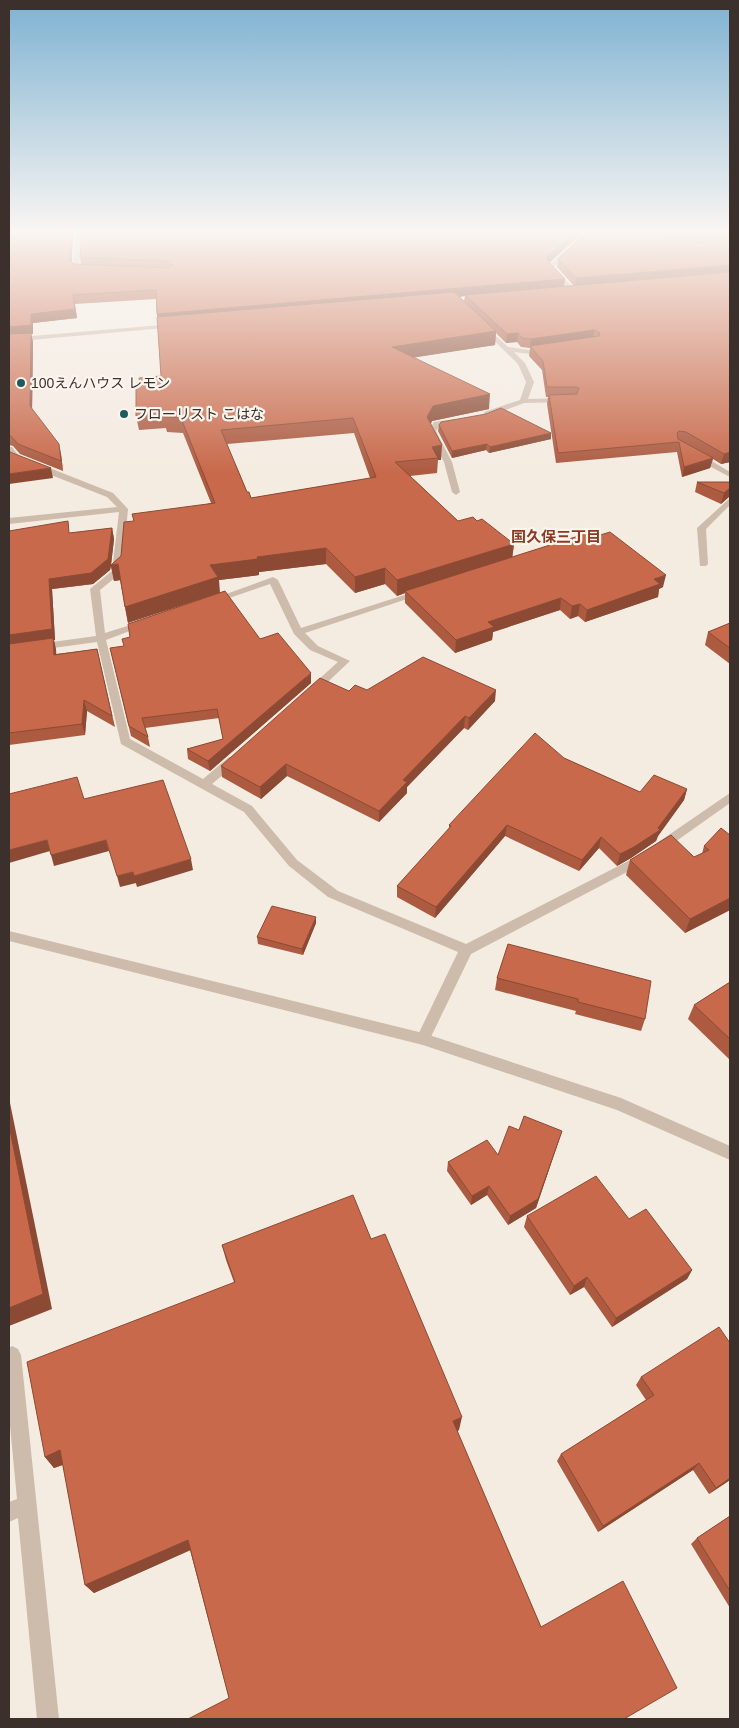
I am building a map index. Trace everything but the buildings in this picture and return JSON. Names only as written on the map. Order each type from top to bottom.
[{"type":"street","points":[[477,322],[520,363],[530,382],[523,401]]},
{"type":"street","points":[[9,340],[180,326]]},
{"type":"street","points":[[506,348],[530,352],[554,348]]},
{"type":"street","points":[[482,416],[523,401],[573,400]]},
{"type":"street","points":[[456,492],[448,462],[432,431],[437,424],[464,419]]},
{"type":"street","points":[[9,449],[16,458],[110,495],[124,508]]},
{"type":"street","points":[[689,450],[730,475]]},
{"type":"street","points":[[703,564],[701,528],[730,501]]},
{"type":"street","points":[[9,521],[124,508]]},
{"type":"street","points":[[124,508],[117,572],[95,590],[101,638],[125,741],[248,809],[293,863],[332,894],[466,950]]},
{"type":"street","points":[[201,605],[273,580],[298,632],[314,648],[345,661],[307,695]]},
{"type":"street","points":[[298,632],[431,590]]},
{"type":"street","points":[[9,651],[101,638],[156,620]]},
{"type":"street","points":[[204,785],[241,753]]},
{"type":"street","points":[[423,1039],[466,950],[636,863],[730,797]]},
{"type":"street","points":[[9,936],[423,1039],[621,1105],[730,1153]]},
{"type":"street","points":[[12,1355],[48,1719]]},
{"type":"street","points":[[9,1512],[27,1505]]},
{"type":"place","name":"100えんハウス レモン","points":[[21,383]]},
{"type":"place","name":"フローリスト こはな","points":[[124,414]]},
{"type":"district","name":"国久保三丁目","points":[[556,536]]}]
